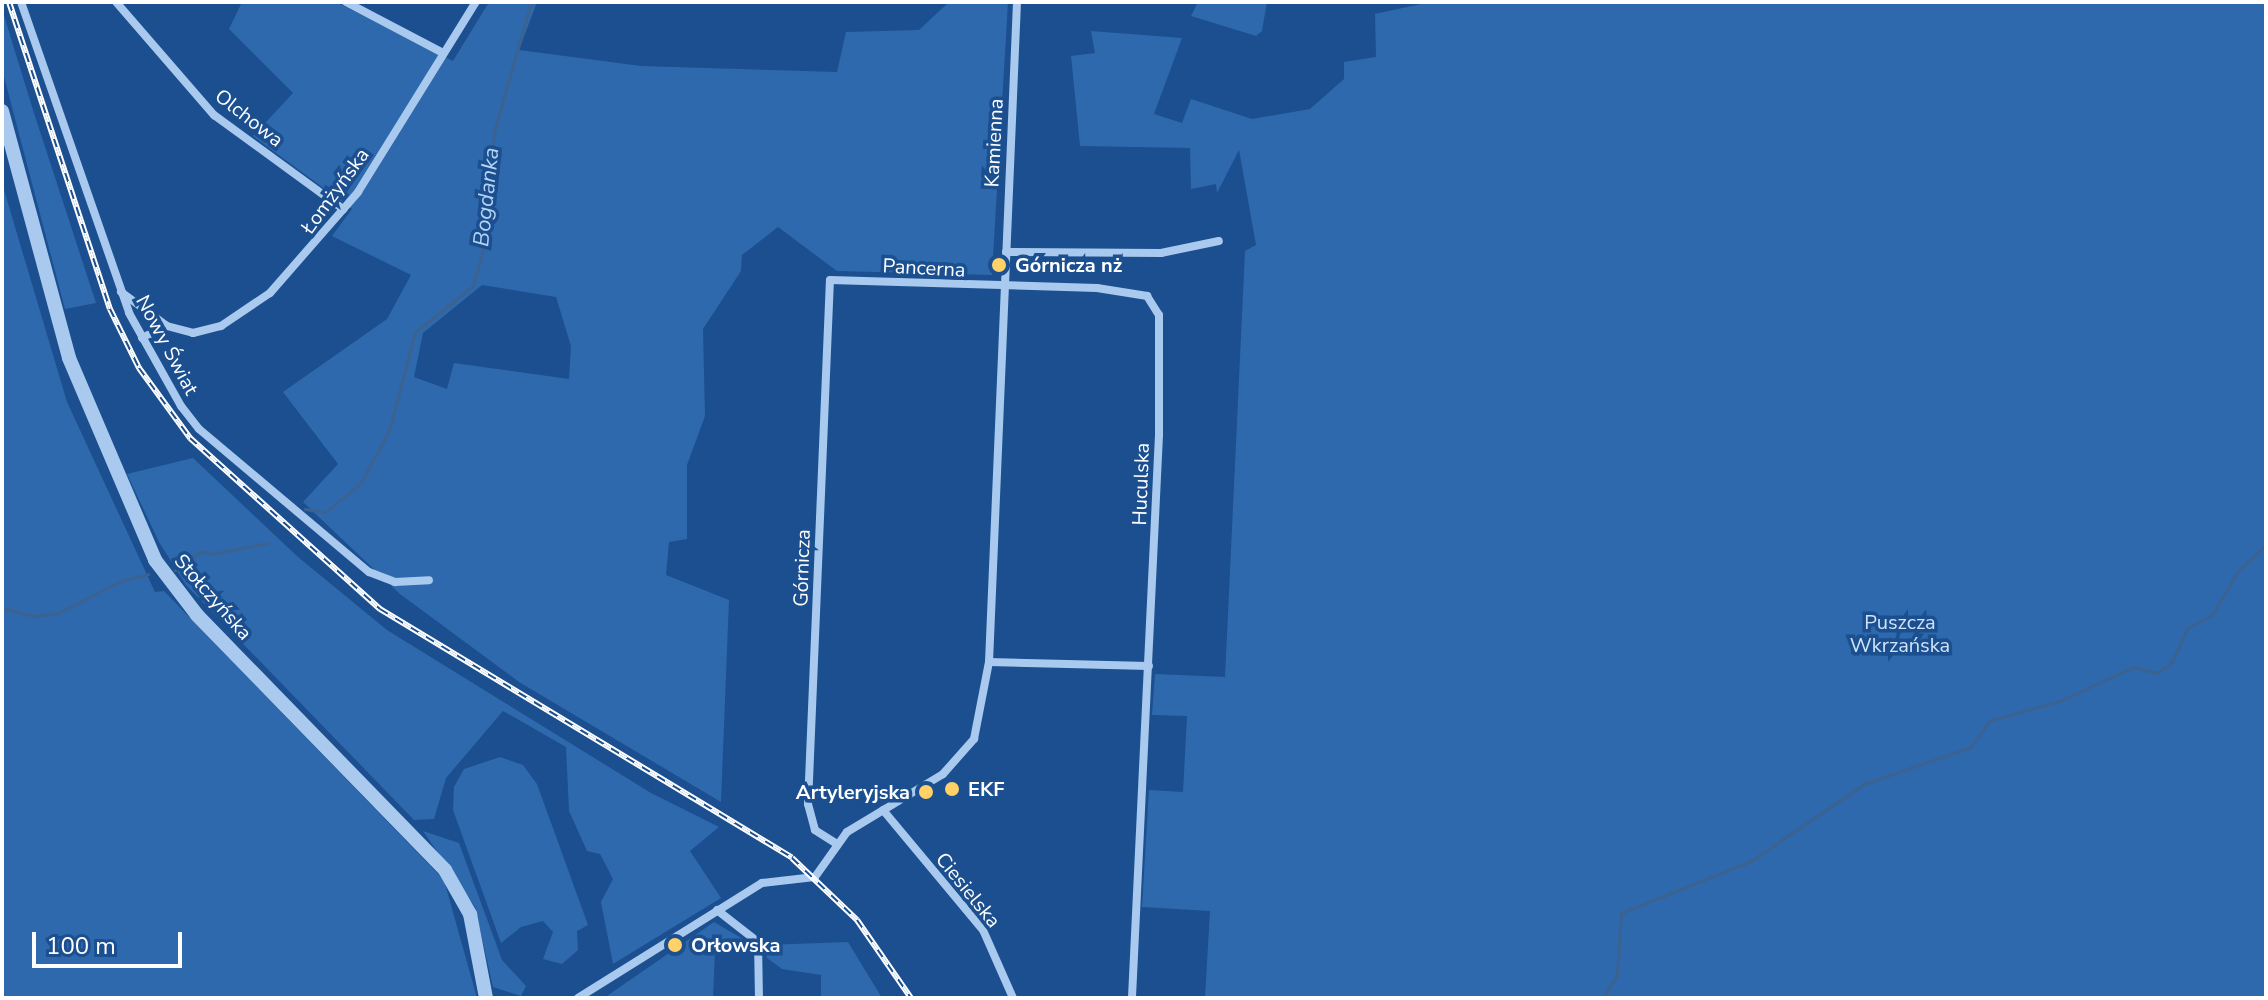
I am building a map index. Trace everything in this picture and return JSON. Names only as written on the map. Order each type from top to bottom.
[{"type":"street","name":"Nowy Świat","points":[[21,2],[121,291],[142,338],[190,419],[233,459],[369,572],[395,582],[429,580]]},
{"type":"street","name":"Olchowa","points":[[116,2],[214,115],[343,209]]},
{"type":"street","points":[[346,2],[443,53]]},
{"type":"street","name":"Łomżyńska","points":[[167,326],[209,331],[239,317],[286,278],[343,209],[476,2]]},
{"type":"street","name":"Kamienna","points":[[1004,285],[1017,2]]},
{"type":"street","name":"Stołczyńska","points":[[2,111],[69,358],[155,560],[197,615],[445,870],[470,914],[486,998]]},
{"type":"street","points":[[1006,252],[1161,253],[1219,241]]},
{"type":"street","name":"Pancerna","points":[[830,280],[1125,290],[1155,304]]},
{"type":"street","name":"Górnicza","points":[[830,280],[808,804],[815,830],[837,844]]},
{"type":"street","points":[[578,998],[769,880],[813,879],[837,844],[883,810],[940,777],[969,750],[989,662],[1004,285]]},
{"type":"street","points":[[121,291],[167,326],[142,338]]},
{"type":"street","name":"Huculska","points":[[1132,998],[1159,435],[1155,304]]},
{"type":"street","points":[[989,662],[1149,666]]},
{"type":"street","name":"Ciesielska","points":[[883,810],[983,930],[1013,998]]},
{"type":"street","points":[[717,910],[758,942],[759,998]]},
{"type":"green space","points":[[242,2],[336,2],[453,61],[489,2],[537,2],[519,50],[641,66],[837,72],[846,32],[919,30],[949,2],[1008,2],[992,275],[837,271],[778,227],[742,255],[741,271],[703,329],[705,416],[687,465],[687,539],[669,542],[666,575],[729,600],[721,802],[519,682],[400,594],[303,502],[338,464],[283,392],[387,319],[411,275],[332,236],[352,209],[253,136],[293,93],[229,29]],"holes":[[[482,285],[556,297],[571,346],[569,379],[454,363],[447,389],[414,377],[423,333]]]},
{"type":"green space","points":[[1198,2],[1267,2],[1262,31],[1256,36],[1191,16]]},
{"type":"green space","name":"Puszcza Wkrzańska","points":[[1430,2],[2266,2],[2266,998],[1205,998],[1210,911],[1142,907],[1149,790],[1183,792],[1187,716],[1152,715],[1155,674],[1225,677],[1245,251],[1256,245],[1239,150],[1217,193],[1216,184],[1191,189],[1190,148],[1080,146],[1071,56],[1095,53],[1091,31],[1182,38],[1154,114],[1182,123],[1191,99],[1252,119],[1310,109],[1344,79],[1344,62],[1376,57],[1375,14]]},
{"type":"green space","points":[[2,9],[96,303],[65,309],[2,69]]},
{"type":"green space","points":[[2,183],[67,402],[155,592],[164,591],[444,880],[477,998],[2,998]]},
{"type":"green space","points":[[193,458],[298,557],[387,630],[651,793],[719,827],[690,851],[721,898],[613,964],[601,902],[613,879],[600,854],[587,851],[569,811],[566,747],[503,711],[446,778],[434,819],[414,820],[186,585],[159,542],[127,474]]},
{"type":"green space","points":[[500,757],[523,765],[537,784],[588,925],[577,931],[578,950],[562,964],[543,959],[553,932],[543,921],[521,927],[501,943],[453,810],[454,787],[464,769]]},
{"type":"green space","points":[[423,831],[459,843],[502,960],[526,986],[521,996],[493,987],[475,907]]},
{"type":"green space","points":[[714,922],[743,939],[747,950],[715,950],[713,998],[604,998]]},
{"type":"green space","points":[[848,942],[882,998],[821,998],[821,975],[782,969],[767,958],[765,945]]},
{"type":"waterway","name":"Bogdanka","points":[[305,509],[325,512],[360,484],[389,431],[415,332],[473,286],[488,231],[494,132],[531,2]]},
{"type":"waterway","name":"Bogdanka","points":[[175,570],[201,551],[212,554],[268,543]]},
{"type":"waterway","points":[[1603,998],[1617,975],[1621,913],[1751,861],[1864,784],[1971,747],[1989,721],[2060,701],[2133,667],[2157,673],[2172,662],[2187,628],[2212,615],[2238,571],[2266,545]]},
{"type":"waterway","name":"Bogdanka","points":[[2,608],[34,616],[58,613],[123,580],[148,574]]},
{"type":"railway","points":[[9,2],[110,309],[139,368],[190,438],[380,609],[792,858],[857,920],[911,998]]},
{"type":"place","name":"Górnicza nż","points":[[999,265]]},
{"type":"place","name":"EKF","points":[[952,789]]},
{"type":"place","name":"Artyleryjska","points":[[926,792]]},
{"type":"place","name":"Orłowska","points":[[675,945]]}]
